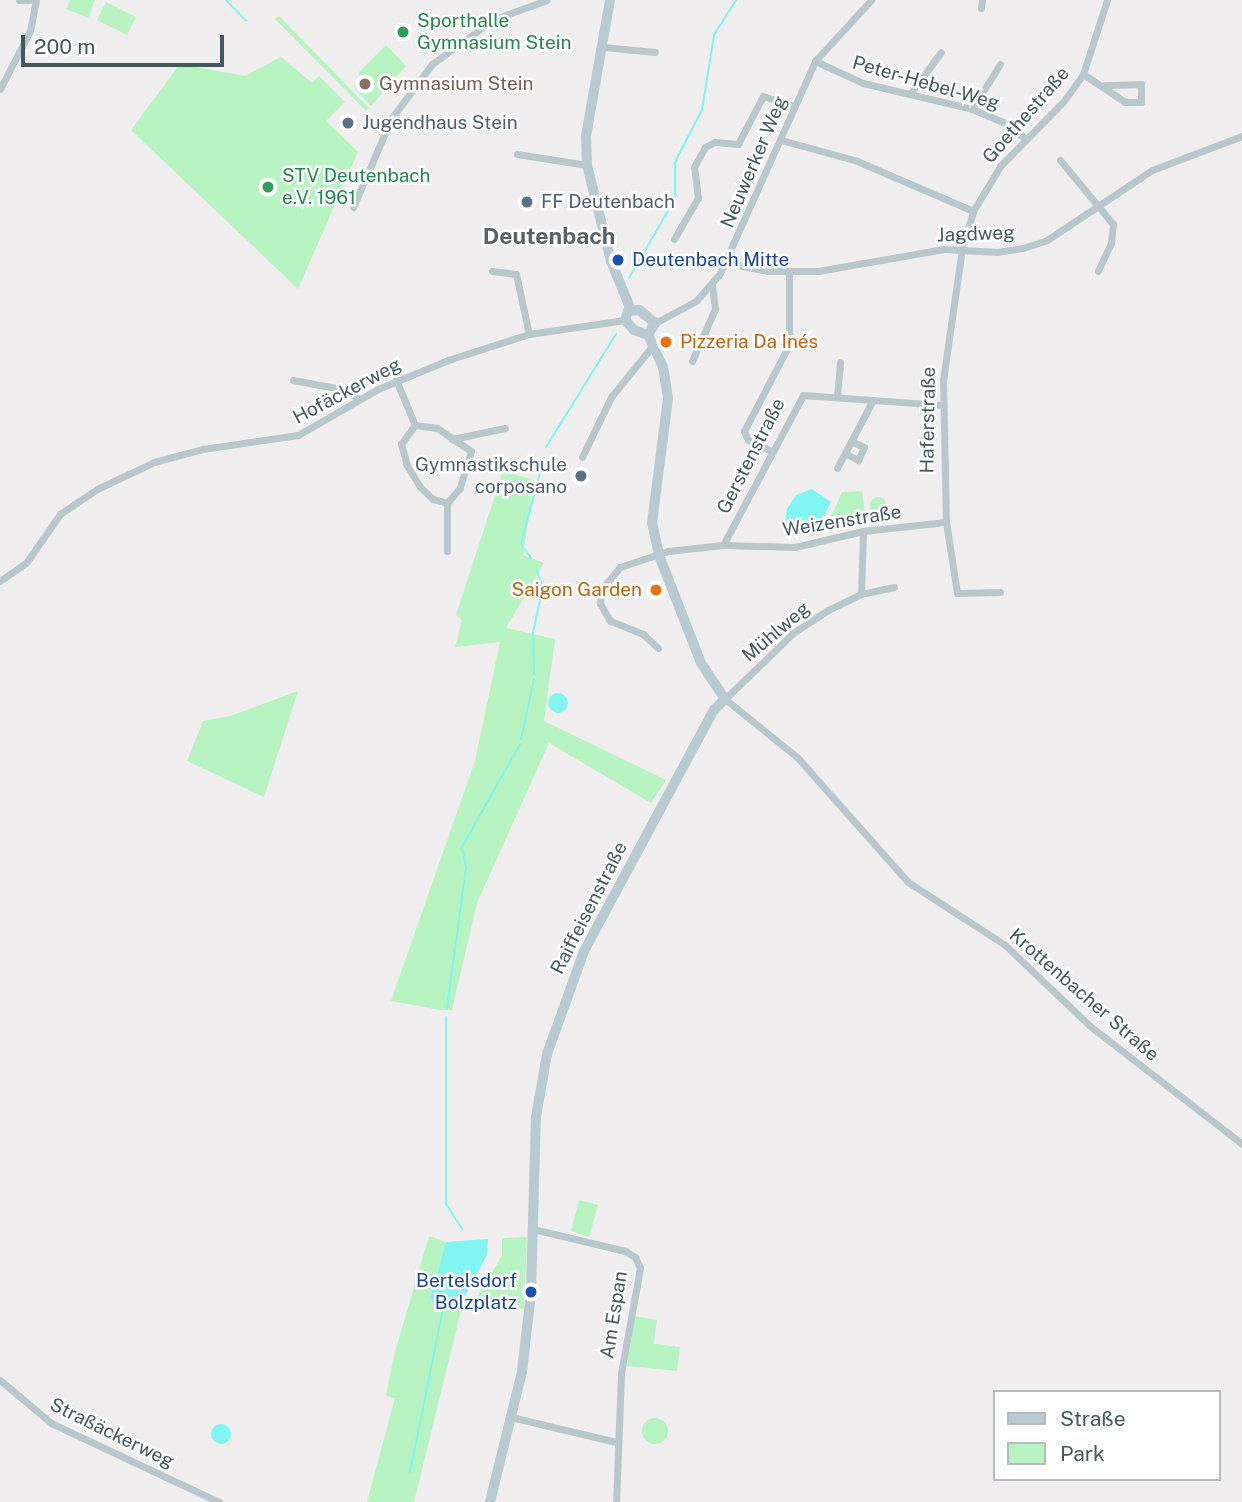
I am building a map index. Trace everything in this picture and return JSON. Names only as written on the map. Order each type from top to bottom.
[{"type":"street","points":[[0,89],[30,31],[36,0],[19,0]]},
{"type":"street","points":[[354,207],[378,142],[422,75],[469,34],[519,3],[547,0]]},
{"type":"street","points":[[582,457],[611,397],[651,339],[654,323],[631,310],[611,261],[587,165],[586,136],[610,0]]},
{"type":"street","name":"Neuwerker Weg","points":[[654,323],[684,309],[712,285],[727,263],[815,61],[871,0]]},
{"type":"street","name":"Goethestraße","points":[[962,248],[973,211],[1001,165],[1083,74],[1107,0]]},
{"type":"street","points":[[603,47],[655,52]]},
{"type":"street","points":[[910,94],[940,52]]},
{"type":"street","name":"Peter-Hebel-Weg","points":[[815,61],[857,80],[972,109],[1003,122],[1026,139]]},
{"type":"street","points":[[972,109],[1000,64]]},
{"type":"street","points":[[1083,74],[1104,85],[1125,102],[1141,102],[1141,84],[1104,85]]},
{"type":"street","points":[[674,239],[696,203],[699,189],[694,167],[705,147],[715,142],[738,144],[761,97],[794,106]]},
{"type":"street","name":"Jagdweg","points":[[727,263],[789,271],[962,248],[997,252],[1023,248],[1047,240],[1152,170],[1242,136]]},
{"type":"street","points":[[780,140],[857,161],[973,211]]},
{"type":"street","points":[[517,154],[587,165]]},
{"type":"street","points":[[1060,160],[1100,204],[1113,224],[1098,271]]},
{"type":"street","name":"Haferstraße","points":[[962,248],[941,405],[946,522],[957,593],[1000,592]]},
{"type":"street","points":[[492,271],[516,274],[529,334]]},
{"type":"street","points":[[771,451],[748,440],[744,431],[789,345],[789,271]]},
{"type":"street","points":[[692,361],[715,309],[712,285]]},
{"type":"street","points":[[631,310],[625,320],[634,330],[651,339],[668,398],[652,523],[659,555],[701,663],[724,699]]},
{"type":"street","name":"Hofäckerweg","points":[[0,581],[26,563],[60,514],[97,489],[177,455],[298,435],[396,380],[529,334],[625,320]]},
{"type":"street","points":[[837,397],[840,362]]},
{"type":"street","points":[[293,380],[341,389],[360,399]]},
{"type":"street","points":[[396,380],[415,425]]},
{"type":"street","name":"Gerstenstraße","points":[[723,545],[803,395],[941,405]]},
{"type":"street","points":[[837,468],[872,402]]},
{"type":"street","points":[[415,425],[437,428],[471,451],[460,488],[447,503],[447,551]]},
{"type":"street","points":[[415,425],[401,444],[407,465],[420,487],[433,499],[447,503]]},
{"type":"street","points":[[453,439],[505,428]]},
{"type":"street","points":[[845,453],[858,460],[864,447],[851,441]]},
{"type":"street","name":"Weizenstraße","points":[[658,648],[643,634],[610,621],[600,603],[602,589],[620,567],[659,555],[723,545],[795,547],[863,531],[946,522]]},
{"type":"street","points":[[861,594],[863,531]]},
{"type":"street","name":"Mühlweg","points":[[724,699],[793,633],[861,594],[894,587]]},
{"type":"street","name":"Krottenbacher Straße","points":[[724,699],[797,757],[908,882],[1005,945],[1090,1026],[1242,1144]]},
{"type":"street","name":"Raiffeisenstraße","points":[[490,1502],[522,1372],[533,1229],[536,1117],[547,1054],[563,999],[583,951],[714,710],[724,699]]},
{"type":"street","name":"Am Espan","points":[[533,1229],[635,1257],[640,1268],[625,1339],[615,1442],[616,1502]]},
{"type":"street","name":"Straßäckerweg","points":[[0,1380],[51,1423],[219,1502]]},
{"type":"street","points":[[511,1417],[615,1442]]},
{"type":"green space","points":[[70,0],[95,0],[88,18],[66,9]]},
{"type":"green space","points":[[106,2],[136,17],[127,35],[97,20]]},
{"type":"green space","points":[[279,16],[369,108],[366,111],[275,19]]},
{"type":"green space","points":[[386,45],[406,66],[371,106],[354,88],[364,79],[358,73]]},
{"type":"green space","name":"STV Deutenbach e.V. 1961","points":[[281,57],[312,83],[319,76],[345,102],[326,121],[358,152],[298,289],[131,130],[180,64],[245,76]]},
{"type":"green space","points":[[503,471],[534,480],[523,555],[544,563],[506,628],[555,639],[544,721],[666,780],[651,803],[549,743],[477,903],[452,1010],[440,1010],[391,1001],[475,761],[500,642],[455,647],[462,620],[456,615]]},
{"type":"green space","points":[[862,491],[866,523],[824,532],[842,492]]},
{"type":"green space","points":[[878,497],[884,499],[884,511],[878,513],[872,511],[870,505],[872,499]]},
{"type":"green space","points":[[298,691],[264,797],[187,761],[203,721],[230,716]]},
{"type":"green space","points":[[579,1200],[598,1205],[589,1237],[571,1231]]},
{"type":"green space","points":[[429,1236],[446,1242],[430,1298],[461,1311],[414,1502],[367,1502],[395,1398],[386,1396],[394,1355]]},
{"type":"green space","points":[[527,1237],[524,1309],[476,1298],[502,1256],[502,1238]]},
{"type":"green space","points":[[635,1316],[657,1320],[654,1344],[680,1347],[677,1371],[627,1366]]},
{"type":"green space","points":[[655,1418],[664,1422],[668,1431],[664,1440],[655,1444],[646,1440],[642,1431],[646,1422]]},
{"type":"water","points":[[812,489],[831,502],[823,517],[794,534],[785,522],[787,509],[796,495]]},
{"type":"water","points":[[558,693],[565,696],[568,703],[565,710],[558,713],[551,710],[548,703],[551,696]]},
{"type":"water","points":[[488,1239],[487,1255],[458,1309],[443,1308],[430,1298],[446,1242]]},
{"type":"water","points":[[221,1424],[228,1427],[231,1434],[228,1441],[221,1444],[214,1441],[211,1434],[214,1427]]},
{"type":"waterway","points":[[226,0],[246,21]]},
{"type":"waterway","points":[[629,278],[675,199],[675,162],[702,110],[714,35],[736,0]]},
{"type":"waterway","points":[[546,447],[616,334]]},
{"type":"waterway","points":[[531,558],[521,544],[544,458]]},
{"type":"waterway","points":[[534,674],[533,633],[543,586],[537,570]]},
{"type":"waterway","points":[[521,739],[534,679]]},
{"type":"waterway","points":[[447,1008],[466,867],[462,847],[520,744]]},
{"type":"waterway","points":[[446,1017],[446,1204],[462,1229]]},
{"type":"waterway","points":[[410,1472],[443,1308]]},
{"type":"place","name":"Sporthalle Gymnasium Stein","points":[[403,32]]},
{"type":"place","name":"Gymnasium Stein","points":[[365,84]]},
{"type":"place","name":"Jugendhaus Stein","points":[[348,123]]},
{"type":"place","name":"STV Deutenbach e.V. 1961","points":[[268,187]]},
{"type":"place","name":"FF Deutenbach","points":[[527,202]]},
{"type":"place","name":"Deutenbach Mitte","points":[[618,260]]},
{"type":"place","name":"Pizzeria Da Inés","points":[[666,342]]},
{"type":"place","name":"Gymnastikschule corposano","points":[[581,476]]},
{"type":"place","name":"Saigon Garden","points":[[656,590]]},
{"type":"place","name":"Bertelsdorf Bolzplatz","points":[[531,1292]]},
{"type":"district","name":"Deutenbach","points":[[549,236]]}]
